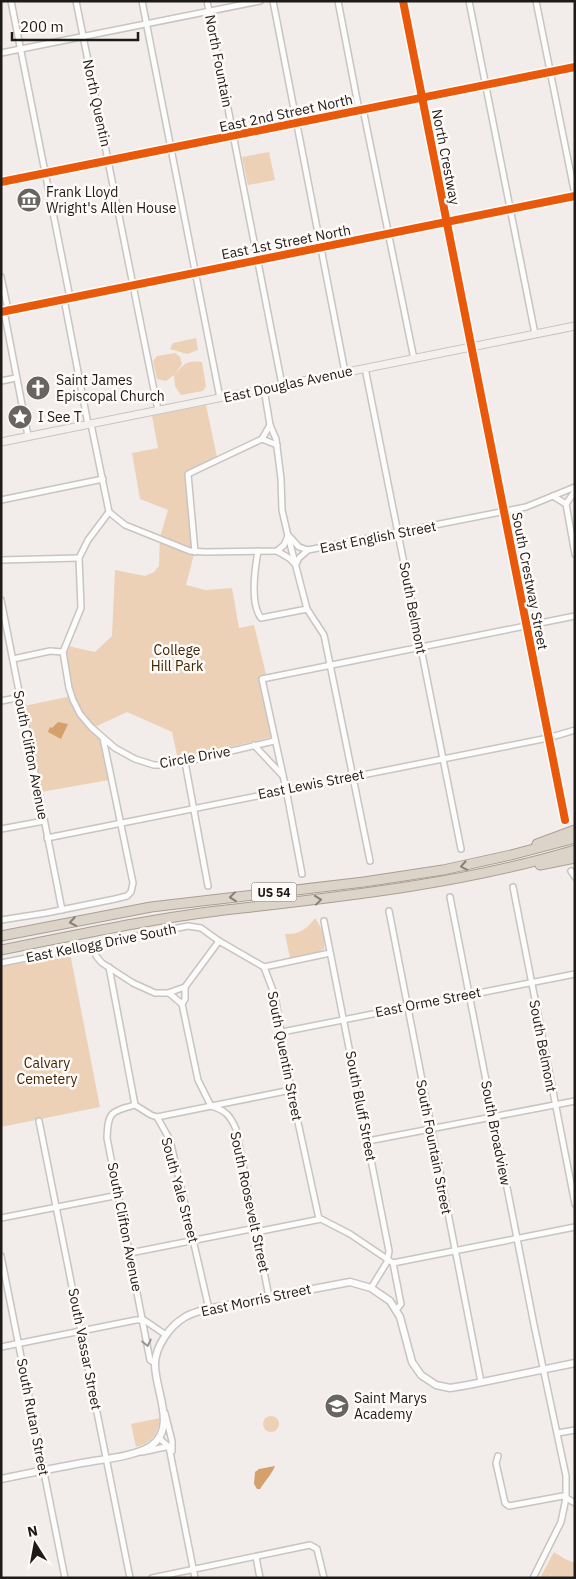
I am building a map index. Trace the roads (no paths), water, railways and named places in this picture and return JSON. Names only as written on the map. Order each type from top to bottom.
[{"type":"highway","points":[[511,855],[575,830]]},
{"type":"highway","name":"US 54","points":[[1,936],[151,907],[444,870],[575,838]]},
{"type":"highway","name":"US 54","points":[[1,950],[144,921],[399,889],[508,868],[575,850]]},
{"type":"highway","points":[[508,868],[544,865],[575,858]]},
{"type":"highway","points":[[1,932],[36,928]]},
{"type":"main road","name":"East Douglas Avenue","points":[[1,442],[575,326]]},
{"type":"street","points":[[11,1],[46,173],[90,424],[109,512],[125,525],[195,552],[277,552],[289,558],[295,565]]},
{"type":"street","name":"North Quentin","points":[[76,1],[158,410]]},
{"type":"street","points":[[142,1],[220,398]]},
{"type":"street","name":"North Fountain","points":[[207,1],[282,385]]},
{"type":"street","points":[[1,53],[260,1]]},
{"type":"street","points":[[273,1],[345,372]]},
{"type":"street","points":[[338,1],[414,359]]},
{"type":"street","name":"North Crestway","points":[[403,1],[471,347]]},
{"type":"street","points":[[469,1],[535,334]]},
{"type":"street","points":[[536,1],[575,196]]},
{"type":"street","name":"East 2nd Street North","points":[[1,182],[575,67]]},
{"type":"street","name":"East 1st Street North","points":[[4,311],[575,196]]},
{"type":"street","points":[[1,277],[4,311],[28,436]]},
{"type":"street","name":"South Crestway Street","points":[[471,347],[565,820]]},
{"type":"street","name":"South Belmont","points":[[365,368],[461,848]]},
{"type":"street","points":[[1,381],[16,378]]},
{"type":"street","points":[[264,389],[270,425],[277,445],[282,510],[307,610],[324,635],[370,861]]},
{"type":"street","points":[[195,552],[188,474],[262,439],[270,425]]},
{"type":"street","points":[[262,439],[277,445]]},
{"type":"street","points":[[1,500],[103,479]]},
{"type":"street","name":"East English Street","points":[[288,536],[299,548],[308,550],[526,507],[575,487]]},
{"type":"street","points":[[575,491],[566,504],[575,554]]},
{"type":"street","points":[[552,496],[566,504]]},
{"type":"street","points":[[13,659],[50,652],[63,652],[81,608],[79,558],[88,540],[109,512]]},
{"type":"street","points":[[277,552],[288,536]]},
{"type":"street","points":[[295,565],[299,558],[308,550]]},
{"type":"street","points":[[258,551],[255,599],[256,608],[261,618],[307,610]]},
{"type":"street","points":[[1,560],[79,558]]},
{"type":"street","name":"South Clifton Avenue","points":[[1,600],[62,910]]},
{"type":"street","points":[[302,874],[262,679],[575,616]]},
{"type":"street","name":"Circle Drive","points":[[63,652],[67,679],[73,700],[91,727],[115,748],[144,763],[164,765],[185,762],[274,740]]},
{"type":"street","points":[[1,701],[21,697]]},
{"type":"street","name":"East Lewis Street","points":[[47,838],[548,738],[575,730]]},
{"type":"street","points":[[1,920],[122,898],[128,896],[131,891],[133,883],[102,738]]},
{"type":"street","points":[[254,746],[283,776]]},
{"type":"street","points":[[185,762],[208,886]]},
{"type":"street","points":[[1,829],[44,820]]},
{"type":"street","points":[[571,871],[575,877]]},
{"type":"street","name":"South Belmont","points":[[513,887],[575,1204]]},
{"type":"street","name":"South Broadview","points":[[450,897],[543,1370],[566,1476],[566,1498],[561,1522],[533,1578]]},
{"type":"street","name":"South Fountain Street","points":[[389,910],[481,1382]]},
{"type":"street","name":"South Bluff Street","points":[[324,921],[390,1261],[401,1304],[396,1310],[400,1317],[412,1362],[421,1375],[442,1387],[450,1388],[481,1382]]},
{"type":"street","name":"East Kellogg Drive South","points":[[1,963],[182,927],[196,926],[219,941]]},
{"type":"street","points":[[93,945],[96,956],[102,963],[133,983],[155,993],[169,993],[185,987],[219,941],[264,967],[330,953]]},
{"type":"street","points":[[110,967],[135,1106],[157,1117],[292,1090]]},
{"type":"street","name":"South Quentin Street","points":[[264,967],[275,996],[292,1090],[319,1219]]},
{"type":"street","name":"East Orme Street","points":[[282,1032],[575,974]]},
{"type":"street","points":[[182,1004],[185,999],[185,987]]},
{"type":"street","points":[[169,993],[182,1004],[198,1080],[211,1106]]},
{"type":"street","points":[[368,1141],[575,1101]]},
{"type":"street","name":"South Clifton Avenue","points":[[135,1106],[116,1111],[108,1120],[107,1138],[144,1320],[143,1326],[150,1360],[155,1363],[163,1407],[162,1431],[159,1438]]},
{"type":"street","name":"South Roosevelt Street","points":[[211,1106],[222,1109],[231,1117],[236,1128],[269,1296]]},
{"type":"street","name":"South Yale Street","points":[[157,1117],[170,1140],[209,1308]]},
{"type":"street","name":"South Vassar Street","points":[[39,1121],[130,1578]]},
{"type":"street","points":[[1,1218],[119,1195]]},
{"type":"street","points":[[130,1253],[251,1229],[256,1232],[319,1219],[350,1234],[390,1261],[455,1251],[575,1227]]},
{"type":"street","name":"South Rutan Street","points":[[1,1256],[65,1578]]},
{"type":"street","points":[[371,1288],[390,1261]]},
{"type":"street","name":"East Morris Street","points":[[166,1335],[175,1324],[187,1316],[209,1308],[350,1282],[371,1288],[390,1301],[396,1310]]},
{"type":"street","points":[[1,1347],[144,1320],[166,1335],[158,1351],[155,1363]]},
{"type":"street","points":[[481,1382],[575,1363]]},
{"type":"street","name":"South Clifton Avenue","points":[[163,1407],[169,1425],[171,1456],[195,1578]]},
{"type":"street","points":[[558,1433],[575,1430]]},
{"type":"street","points":[[134,1453],[150,1447],[159,1438],[170,1446]]},
{"type":"street","points":[[1,1479],[170,1446]]},
{"type":"street","points":[[498,1456],[496,1463],[505,1503],[510,1506],[563,1496],[575,1503]]},
{"type":"street","points":[[152,1578],[310,1545],[317,1550],[324,1578]]},
{"type":"street","points":[[256,1557],[260,1578]]},
{"type":"place","name":"Frank Lloyd Wright's Allen House","points":[[29,200]]},
{"type":"place","name":"Saint James Episcopal Church","points":[[38,388]]},
{"type":"place","name":"I See T","points":[[20,417]]},
{"type":"place","name":"Saint Marys Academy","points":[[337,1406]]},
{"type":"park label","name":"College Hill Park","points":[[177,658]]},
{"type":"park label","name":"Calvary Cemetery","points":[[47,1072]]}]
